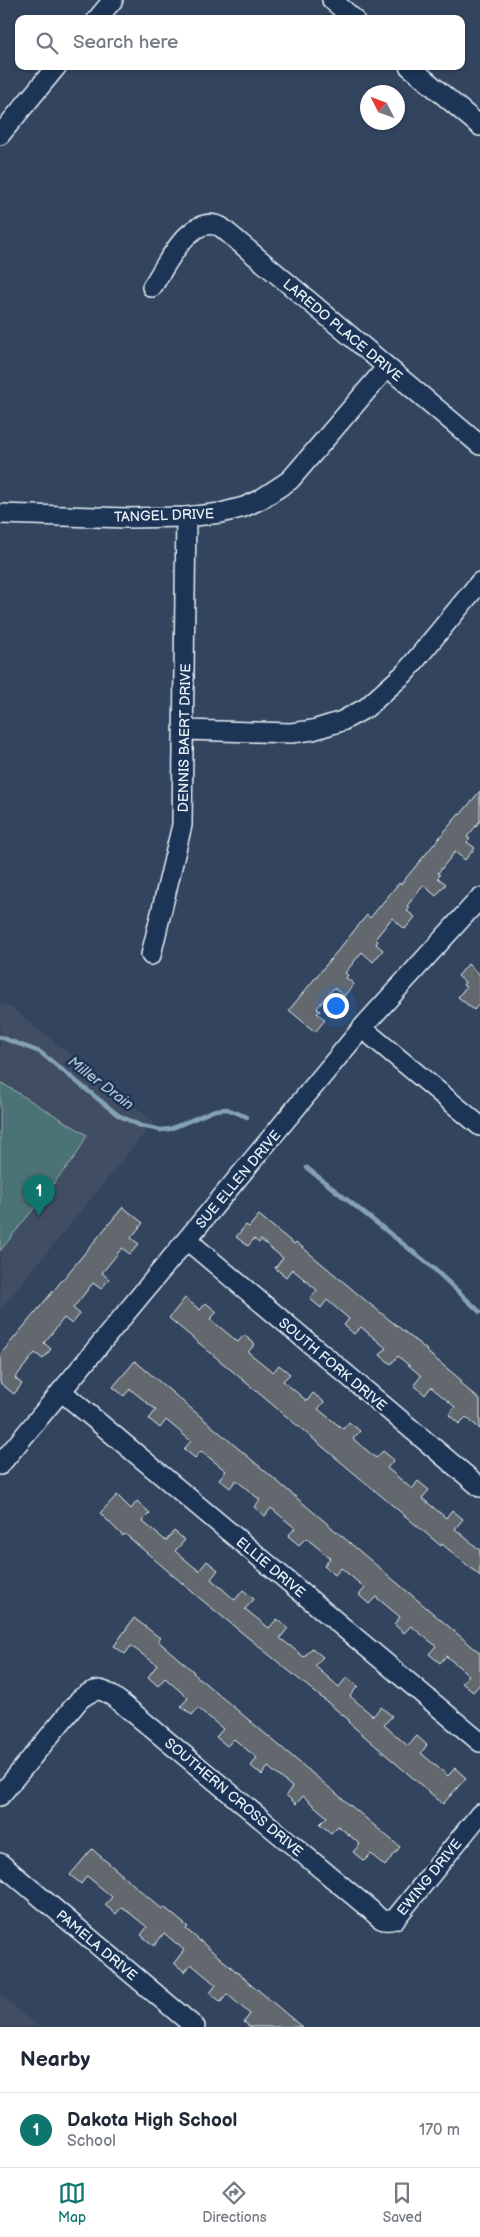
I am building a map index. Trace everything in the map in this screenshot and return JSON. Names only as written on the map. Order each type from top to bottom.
[{"type":"street","points":[[100,15],[113,0]]},
{"type":"street","points":[[332,0],[349,15]]},
{"type":"street","points":[[0,135],[55,70]]},
{"type":"street","points":[[414,70],[480,126]]},
{"type":"street","name":"LAREDO PLACE DRIVE","points":[[152,287],[181,243],[195,228],[202,225],[215,224],[221,227],[480,445]]},
{"type":"street","name":"TANGEL DRIVE","points":[[0,514],[186,517],[221,513],[244,507],[275,491],[302,466],[387,367]]},
{"type":"street","name":"DENNIS BAERT DRIVE","points":[[151,955],[182,825],[185,730],[186,517]]},
{"type":"street","points":[[185,730],[291,733],[313,730],[342,721],[366,708],[405,673],[477,592]]},
{"type":"street","name":"SUE ELLEN DRIVE","points":[[0,1465],[362,1028],[480,898]]},
{"type":"street","points":[[362,1028],[480,1126]]},
{"type":"street","name":"SOUTH FORK DRIVE","points":[[187,1240],[480,1487]]},
{"type":"street","name":"ELLIE DRIVE","points":[[61,1391],[480,1742]]},
{"type":"street","name":"SOUTHERN CROSS DRIVE","points":[[0,1796],[80,1699],[92,1690],[105,1691],[372,1912]]},
{"type":"street","name":"EWING DRIVE","points":[[372,1912],[379,1920],[388,1921],[396,1918],[480,1814]]},
{"type":"street","name":"PAMELA DRIVE","points":[[0,1863],[195,2027]]},
{"type":"shaded area","points":[[0,1004],[11,1007],[154,1122],[0,1310]]},
{"type":"shaded area","points":[[0,1994],[39,2027],[0,2027]]},
{"type":"green space","points":[[0,1082],[87,1135],[77,1154],[0,1251]]},
{"type":"building","points":[[480,791],[480,821],[467,837],[470,839],[467,842],[475,848],[465,860],[455,852],[438,873],[440,875],[438,878],[446,884],[436,896],[423,885],[407,906],[410,908],[407,911],[415,917],[405,929],[392,918],[375,939],[378,941],[376,944],[383,950],[373,962],[362,952],[345,973],[348,975],[346,978],[354,984],[344,996],[334,988],[317,1008],[320,1011],[317,1013],[325,1020],[315,1032],[289,1010],[367,915],[370,918],[399,883],[401,884]]},
{"type":"building","points":[[468,964],[480,975],[480,1003],[474,1010],[458,997],[466,987],[463,985],[465,982],[458,976]]},
{"type":"building","points":[[123,1207],[143,1223],[131,1238],[139,1244],[130,1254],[122,1248],[102,1273],[109,1279],[101,1289],[93,1283],[73,1308],[80,1314],[72,1324],[64,1318],[44,1343],[51,1349],[43,1359],[35,1353],[15,1378],[22,1384],[14,1394],[0,1383],[0,1355]]},
{"type":"building","points":[[259,1215],[294,1244],[296,1242],[461,1380],[459,1382],[480,1400],[480,1429],[466,1417],[459,1424],[449,1415],[455,1407],[431,1387],[425,1395],[414,1385],[421,1376],[398,1356],[391,1364],[380,1355],[386,1348],[361,1327],[354,1334],[344,1325],[349,1319],[327,1300],[321,1308],[310,1299],[317,1290],[292,1269],[286,1277],[275,1268],[283,1258],[261,1240],[259,1243],[254,1239],[248,1246],[236,1237],[246,1225],[249,1227]]},
{"type":"building","points":[[185,1298],[200,1310],[206,1303],[217,1312],[210,1319],[238,1342],[244,1335],[255,1344],[248,1352],[273,1372],[279,1365],[290,1374],[283,1381],[307,1401],[313,1393],[324,1402],[318,1409],[343,1429],[349,1422],[360,1431],[353,1439],[376,1458],[383,1451],[394,1460],[387,1468],[412,1489],[418,1481],[429,1490],[422,1498],[446,1518],[452,1510],[463,1519],[455,1529],[480,1550],[480,1576],[442,1544],[441,1546],[169,1318]]},
{"type":"building","points":[[135,1361],[480,1653],[480,1684],[473,1692],[462,1683],[469,1675],[446,1656],[440,1663],[429,1654],[436,1646],[411,1626],[404,1633],[394,1624],[400,1617],[376,1597],[369,1604],[359,1595],[365,1588],[341,1568],[335,1575],[324,1566],[330,1558],[306,1538],[299,1545],[288,1536],[295,1528],[271,1508],[265,1516],[254,1507],[260,1500],[236,1480],[230,1488],[219,1479],[226,1471],[201,1451],[195,1458],[184,1449],[191,1441],[166,1420],[160,1428],[149,1419],[156,1410],[130,1389],[124,1396],[113,1387]]},
{"type":"building","points":[[117,1495],[131,1509],[137,1501],[150,1513],[142,1521],[166,1541],[174,1531],[185,1540],[175,1551],[199,1571],[207,1561],[218,1570],[211,1579],[235,1600],[243,1590],[254,1599],[245,1609],[269,1628],[277,1619],[288,1628],[280,1638],[304,1657],[312,1648],[323,1657],[315,1666],[339,1687],[347,1677],[358,1686],[350,1696],[373,1716],[381,1707],[392,1716],[384,1725],[408,1746],[417,1736],[427,1745],[421,1753],[448,1776],[455,1768],[466,1778],[443,1804],[348,1722],[349,1720],[197,1596],[125,1534],[123,1536],[100,1513]]},
{"type":"building","points":[[134,1618],[160,1638],[158,1641],[193,1673],[400,1847],[385,1866],[371,1854],[364,1861],[353,1852],[360,1844],[338,1826],[331,1833],[320,1824],[327,1817],[303,1796],[296,1804],[286,1795],[292,1787],[268,1767],[262,1775],[251,1766],[257,1758],[234,1739],[227,1746],[216,1737],[223,1729],[198,1708],[192,1715],[181,1706],[188,1698],[165,1678],[158,1686],[148,1677],[157,1665],[131,1646],[125,1654],[114,1646]]},
{"type":"building","points":[[92,1849],[162,1909],[164,1907],[188,1927],[186,1929],[302,2027],[250,2027],[244,2022],[250,2014],[227,1994],[221,2002],[210,1993],[216,1985],[191,1964],[185,1972],[174,1963],[184,1950],[164,1933],[154,1946],[141,1935],[147,1927],[122,1907],[116,1914],[105,1905],[112,1897],[87,1876],[81,1884],[70,1875]]},
{"type":"waterway","name":"Miller Drain","points":[[0,1037],[40,1052],[118,1115],[141,1126],[161,1130],[170,1129],[215,1110],[227,1109],[247,1117]]},
{"type":"waterway","name":"Miller Drain","points":[[307,1168],[431,1266],[480,1312]]},
{"type":"place","name":"Dakota High School","points":[[39,1216]]}]
